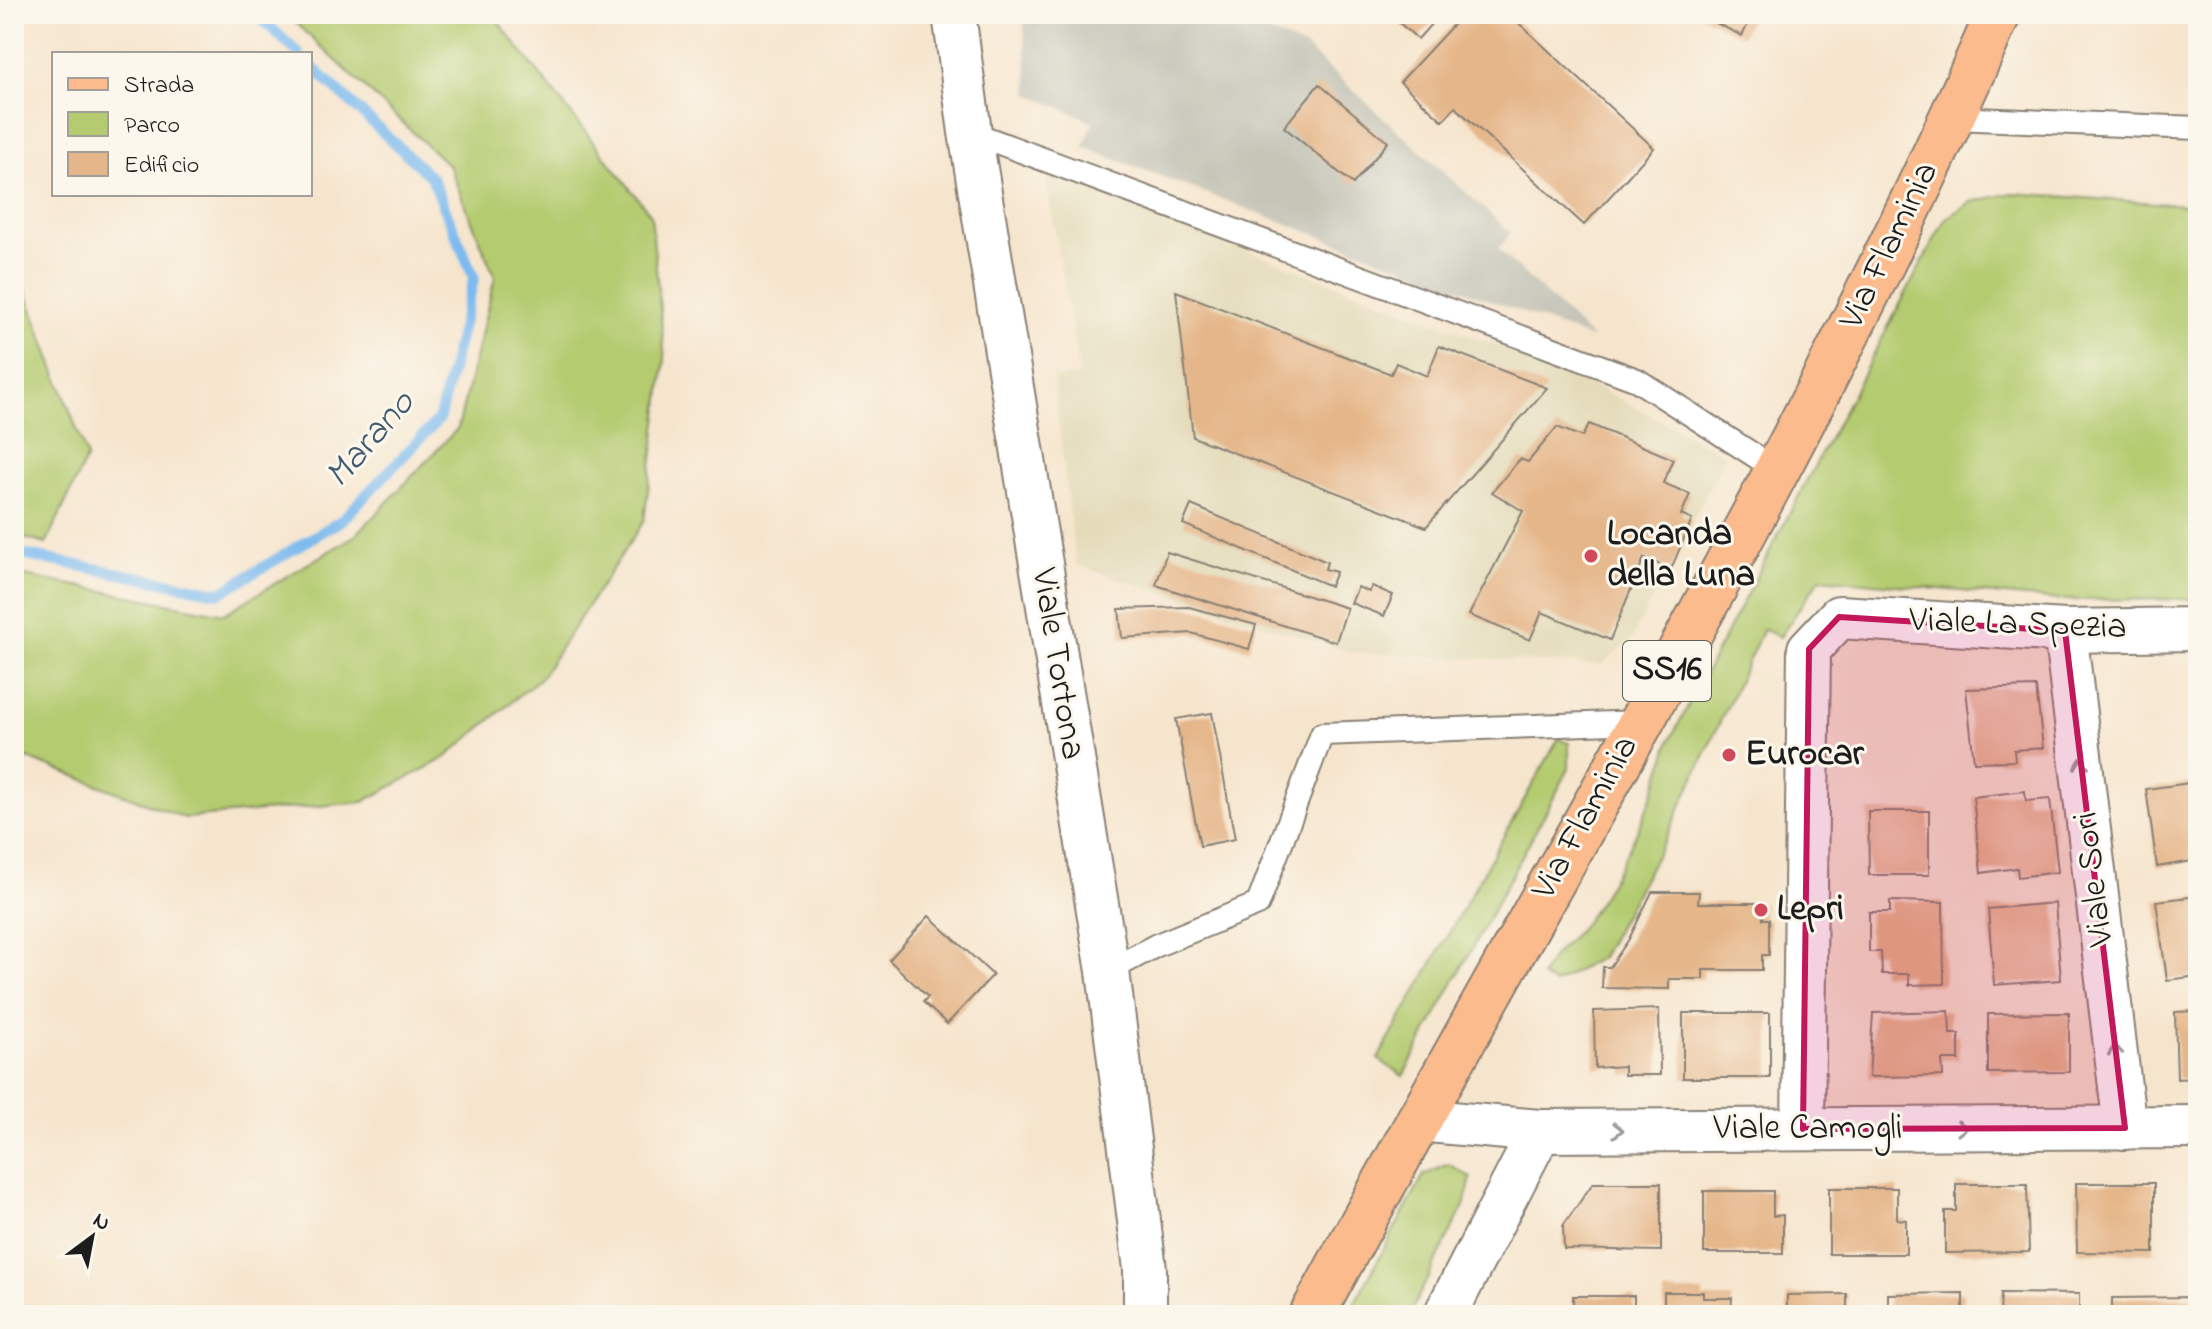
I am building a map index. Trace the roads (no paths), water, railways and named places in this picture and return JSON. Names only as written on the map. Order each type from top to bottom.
[{"type":"main road","name":"Via Flaminia","points":[[1312,1315],[1818,397],[1952,118],[1998,14]]},
{"type":"street","name":"Viale Tortona","points":[[954,14],[970,132],[1108,971],[1145,1269],[1145,1315]]},
{"type":"street","name":"Viale La Spezia","points":[[1803,1129],[1809,649],[1839,617],[2065,631],[2198,629]]},
{"type":"street","name":"Viale Sori","points":[[2065,631],[2125,1128]]},
{"type":"street","name":"Viale Camogli","points":[[1418,1120],[1540,1131],[2198,1127]]},
{"type":"street","points":[[1445,1315],[1540,1131]]},
{"type":"lane","points":[[1952,118],[2198,128]]},
{"type":"lane","points":[[970,132],[1637,380],[1777,470]]},
{"type":"lane","points":[[1108,971],[1157,945],[1258,904],[1322,734],[1639,722]]},
{"type":"waterway","name":"Marano","points":[[256,14],[297,52]]},
{"type":"waterway","name":"Marano","points":[[14,553],[220,593],[342,520],[439,419],[474,278],[432,178],[312,67]]},
{"type":"place","name":"Locanda della Luna","points":[[1591,556]]},
{"type":"place","name":"Eurocar","points":[[1729,755]]},
{"type":"place","name":"Lepri","points":[[1761,910]]}]
